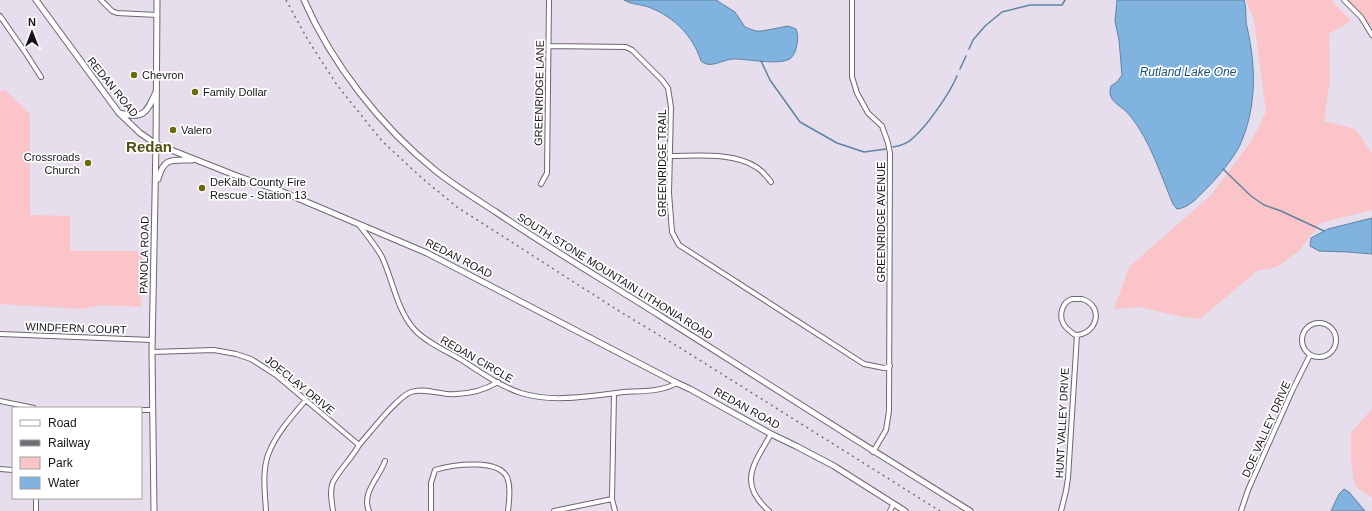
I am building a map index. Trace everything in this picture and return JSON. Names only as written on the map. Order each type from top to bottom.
[{"type":"main road","name":"REDAN ROAD","points":[[36,0],[119,114],[140,133],[156,144],[283,192],[359,225],[427,252],[694,391],[771,434],[834,466],[905,511]]},
{"type":"main road","name":"PANOLA ROAD","points":[[154,511],[152,340],[157,90],[157,0]]},
{"type":"main road","name":"SOUTH STONE MOUNTAIN LITHONIA ROAD","points":[[304,0],[332,54],[364,98],[406,145],[440,174],[547,246],[873,452],[970,511]]},
{"type":"main road","points":[[119,114],[138,117],[144,114],[157,90]]},
{"type":"main road","points":[[155,190],[160,172],[165,163],[170,160],[196,160]]},
{"type":"street","points":[[101,0],[112,11],[117,13],[157,15]]},
{"type":"street","name":"GREENRIDGE LANE","points":[[541,184],[547,173],[549,0]]},
{"type":"street","name":"GREENRIDGE AVENUE","points":[[852,0],[852,77],[857,93],[868,113],[882,126],[890,153],[889,412],[886,430],[873,452]]},
{"type":"street","points":[[1344,0],[1361,17],[1372,35]]},
{"type":"street","points":[[0,16],[41,77]]},
{"type":"street","name":"GREENRIDGE TRAIL","points":[[549,46],[626,47],[632,50],[668,88],[671,107],[669,193],[672,232],[679,245],[864,364],[884,368],[890,366]]},
{"type":"street","points":[[670,156],[728,157],[745,161],[757,167],[771,182]]},
{"type":"street","name":"REDAN CIRCLE","points":[[359,225],[381,256],[402,311],[414,330],[498,382],[521,393],[549,398],[662,389],[677,383]]},
{"type":"street","points":[[1082,299],[1086,300],[1093,306],[1096,313],[1096,320],[1092,327],[1085,333],[1077,335],[1075,335],[1064,325],[1061,314],[1066,302],[1082,299]]},
{"type":"street","points":[[1319,323],[1330,327],[1336,336],[1335,348],[1327,356],[1315,357],[1310,355],[1302,342],[1305,331],[1314,324],[1319,323]]},
{"type":"street","name":"WINDFERN COURT","points":[[0,334],[152,340]]},
{"type":"street","name":"HUNT VALLEY DRIVE","points":[[1061,511],[1068,478],[1077,335]]},
{"type":"street","name":"JOECLAY DRIVE","points":[[152,352],[214,350],[236,354],[251,359],[276,375],[359,445]]},
{"type":"street","name":"DOE VALLEY DRIVE","points":[[1241,511],[1248,490],[1293,389],[1310,355]]},
{"type":"street","points":[[333,511],[331,496],[333,483],[359,445],[397,402],[412,392],[426,391],[464,394],[488,388],[498,382]]},
{"type":"street","points":[[614,393],[612,499],[615,511]]},
{"type":"street","points":[[0,401],[29,407]]},
{"type":"street","points":[[266,511],[266,468],[268,455],[280,432],[305,401]]},
{"type":"street","points":[[142,410],[153,410]]},
{"type":"street","points":[[768,511],[755,496],[750,478],[753,466],[771,434]]},
{"type":"street","points":[[369,511],[366,499],[369,490],[382,470],[385,462]]},
{"type":"street","points":[[431,511],[431,483],[435,470],[447,466],[460,465],[492,466],[504,472],[508,480],[510,495],[508,511]]},
{"type":"street","points":[[0,470],[12,470]]},
{"type":"street","points":[[36,499],[36,511]]},
{"type":"street","points":[[554,511],[565,510],[612,499]]},
{"type":"street","points":[[890,511],[894,505]]},
{"type":"green space","points":[[1246,0],[1331,0],[1351,21],[1329,34],[1330,80],[1324,121],[1355,129],[1372,153],[1372,210],[1320,223],[1300,250],[1277,267],[1257,271],[1200,319],[1183,317],[1139,307],[1114,309],[1129,267],[1211,195],[1252,140],[1266,112],[1254,20]]},
{"type":"green space","points":[[1343,0],[1372,0],[1372,25],[1366,25]]},
{"type":"green space","points":[[5,90],[30,114],[30,215],[70,216],[70,251],[142,251],[141,307],[102,305],[81,309],[0,304],[0,91]]},
{"type":"green space","points":[[1372,409],[1372,498],[1354,485],[1351,460],[1351,432]]},
{"type":"water","points":[[624,0],[716,0],[735,12],[745,27],[750,29],[762,31],[788,26],[796,29],[798,38],[796,50],[791,58],[780,62],[731,59],[713,64],[705,63],[701,61],[698,52],[688,36],[668,17],[651,8]]},
{"type":"water","name":"Rutland Lake One","points":[[1117,0],[1244,0],[1253,71],[1252,101],[1246,131],[1240,145],[1229,162],[1211,184],[1196,199],[1185,207],[1177,209],[1173,204],[1144,136],[1138,126],[1111,96],[1111,86],[1117,82],[1122,75],[1119,40],[1115,21]]},
{"type":"water","points":[[1372,218],[1372,254],[1319,251],[1310,246],[1311,238],[1328,229]]},
{"type":"water","points":[[1344,489],[1349,492],[1365,511],[1331,511],[1339,494]]},
{"type":"waterway","points":[[969,49],[973,40],[985,26],[1002,12],[1030,5],[1062,5],[1065,0]]},
{"type":"waterway","points":[[960,69],[966,56]]},
{"type":"waterway","points":[[761,61],[770,80],[800,122],[837,143],[864,152],[886,149]]},
{"type":"waterway","points":[[893,147],[906,143],[919,133],[938,109],[957,76]]},
{"type":"waterway","points":[[1223,169],[1251,196],[1264,205],[1281,211],[1324,231]]},
{"type":"railway","points":[[286,0],[308,40],[337,85],[382,141],[423,179],[457,207],[619,311],[940,511]]},
{"type":"place","name":"Chevron","points":[[134,75]]},
{"type":"place","name":"Family Dollar","points":[[195,92]]},
{"type":"place","name":"Valero","points":[[173,130]]},
{"type":"place","name":"Crossroads Church","points":[[88,163]]},
{"type":"place","name":"DeKalb County Fire Rescue - Station 13","points":[[202,188]]},
{"type":"district","name":"Redan","points":[[149,147]]}]
